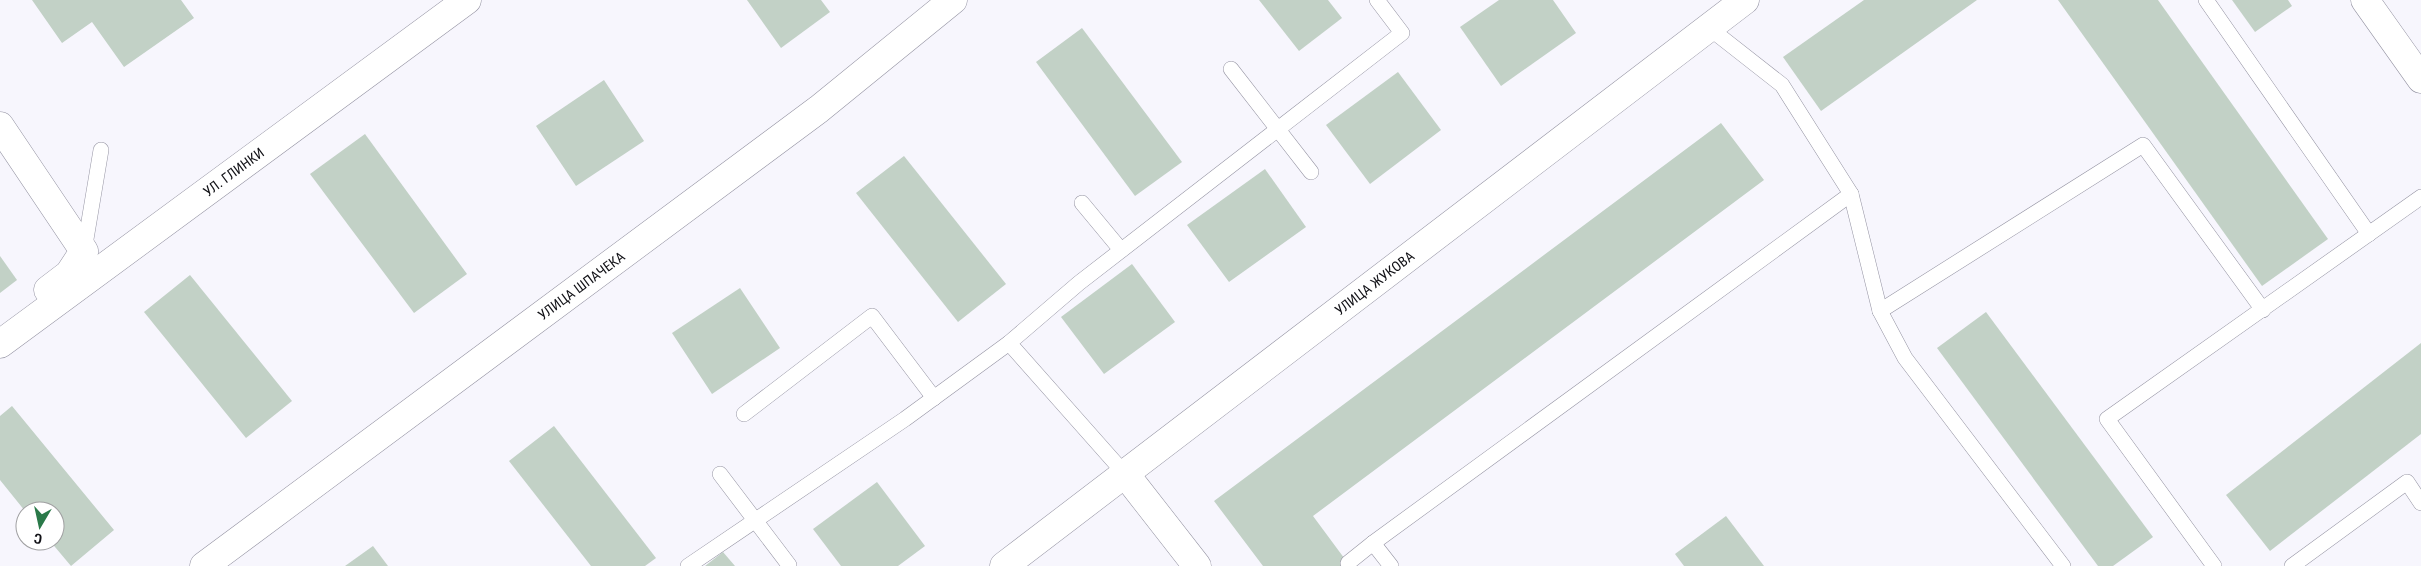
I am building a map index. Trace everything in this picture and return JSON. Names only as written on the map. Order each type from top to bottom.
[{"type":"street","name":"УЛ. ГЛИНКИ","points":[[0,344],[467,0]]},
{"type":"street","name":"УЛИЦА ШПАЧЕКА","points":[[204,566],[819,109],[953,0]]},
{"type":"street","name":"УЛИЦА ЖУКОВА","points":[[1004,566],[1126,475],[1745,0]]},
{"type":"street","points":[[2364,0],[2421,79]]},
{"type":"street","points":[[0,126],[84,251],[69,274],[0,329]]},
{"type":"street","points":[[1126,475],[1197,566]]},
{"type":"lane","points":[[688,566],[934,398],[1009,342],[1121,250],[1402,33],[1377,0]]},
{"type":"lane","points":[[2206,0],[2369,234]]},
{"type":"lane","points":[[1708,28],[1782,85],[1851,194],[1880,311],[1905,358],[2063,566]]},
{"type":"lane","points":[[1231,69],[1311,172]]},
{"type":"lane","points":[[1880,311],[2144,145],[2263,310]]},
{"type":"lane","points":[[84,251],[101,150]]},
{"type":"lane","points":[[1348,563],[1851,194]]},
{"type":"lane","points":[[2214,566],[2107,419],[2421,197]]},
{"type":"lane","points":[[1082,203],[1121,250]]},
{"type":"lane","points":[[744,414],[872,316],[934,398]]},
{"type":"lane","points":[[1009,342],[1126,475]]},
{"type":"lane","points":[[720,474],[789,565]]},
{"type":"lane","points":[[2292,566],[2407,482],[2421,503]]},
{"type":"lane","points":[[1373,543],[1391,566]]},
{"type":"building","points":[[32,0],[181,0],[194,18],[124,67],[92,22],[62,43]]},
{"type":"building","points":[[747,0],[821,0],[830,12],[781,48]]},
{"type":"building","points":[[1259,0],[1328,0],[1342,18],[1299,51]]},
{"type":"building","points":[[1499,0],[1553,0],[1576,33],[1501,86],[1460,27]]},
{"type":"building","points":[[1864,0],[1977,0],[1821,111],[1783,57]]},
{"type":"building","points":[[2058,0],[2158,0],[2328,239],[2262,286]]},
{"type":"building","points":[[2232,0],[2288,0],[2292,6],[2255,32]]},
{"type":"building","points":[[1082,28],[1182,162],[1135,196],[1036,62]]},
{"type":"building","points":[[1398,72],[1441,130],[1370,184],[1326,125]]},
{"type":"building","points":[[604,80],[644,141],[576,186],[536,126]]},
{"type":"building","points":[[1721,123],[1764,180],[1313,516],[1350,566],[1263,566],[1214,501]]},
{"type":"building","points":[[365,134],[467,274],[414,313],[310,174]]},
{"type":"building","points":[[904,156],[1006,284],[958,322],[856,193]]},
{"type":"building","points":[[1265,169],[1306,227],[1229,282],[1187,225]]},
{"type":"building","points":[[0,256],[17,280],[0,293]]},
{"type":"building","points":[[1132,264],[1175,322],[1104,374],[1061,317]]},
{"type":"building","points":[[190,275],[292,401],[246,438],[144,312]]},
{"type":"building","points":[[740,288],[780,348],[712,394],[672,333]]},
{"type":"building","points":[[1986,312],[2153,537],[2113,566],[2098,566],[1937,348]]},
{"type":"building","points":[[2421,343],[2421,434],[2270,551],[2226,495]]},
{"type":"building","points":[[12,406],[114,530],[71,566],[58,551],[65,551],[65,501],[17,501],[0,480],[0,416]]},
{"type":"building","points":[[554,426],[656,558],[645,566],[591,566],[509,461]]},
{"type":"building","points":[[877,482],[925,546],[898,566],[841,566],[813,529]]},
{"type":"building","points":[[1726,516],[1764,566],[1684,566],[1675,554]]},
{"type":"building","points":[[373,546],[388,566],[345,566]]},
{"type":"building","points":[[723,552],[735,566],[705,566]]}]
